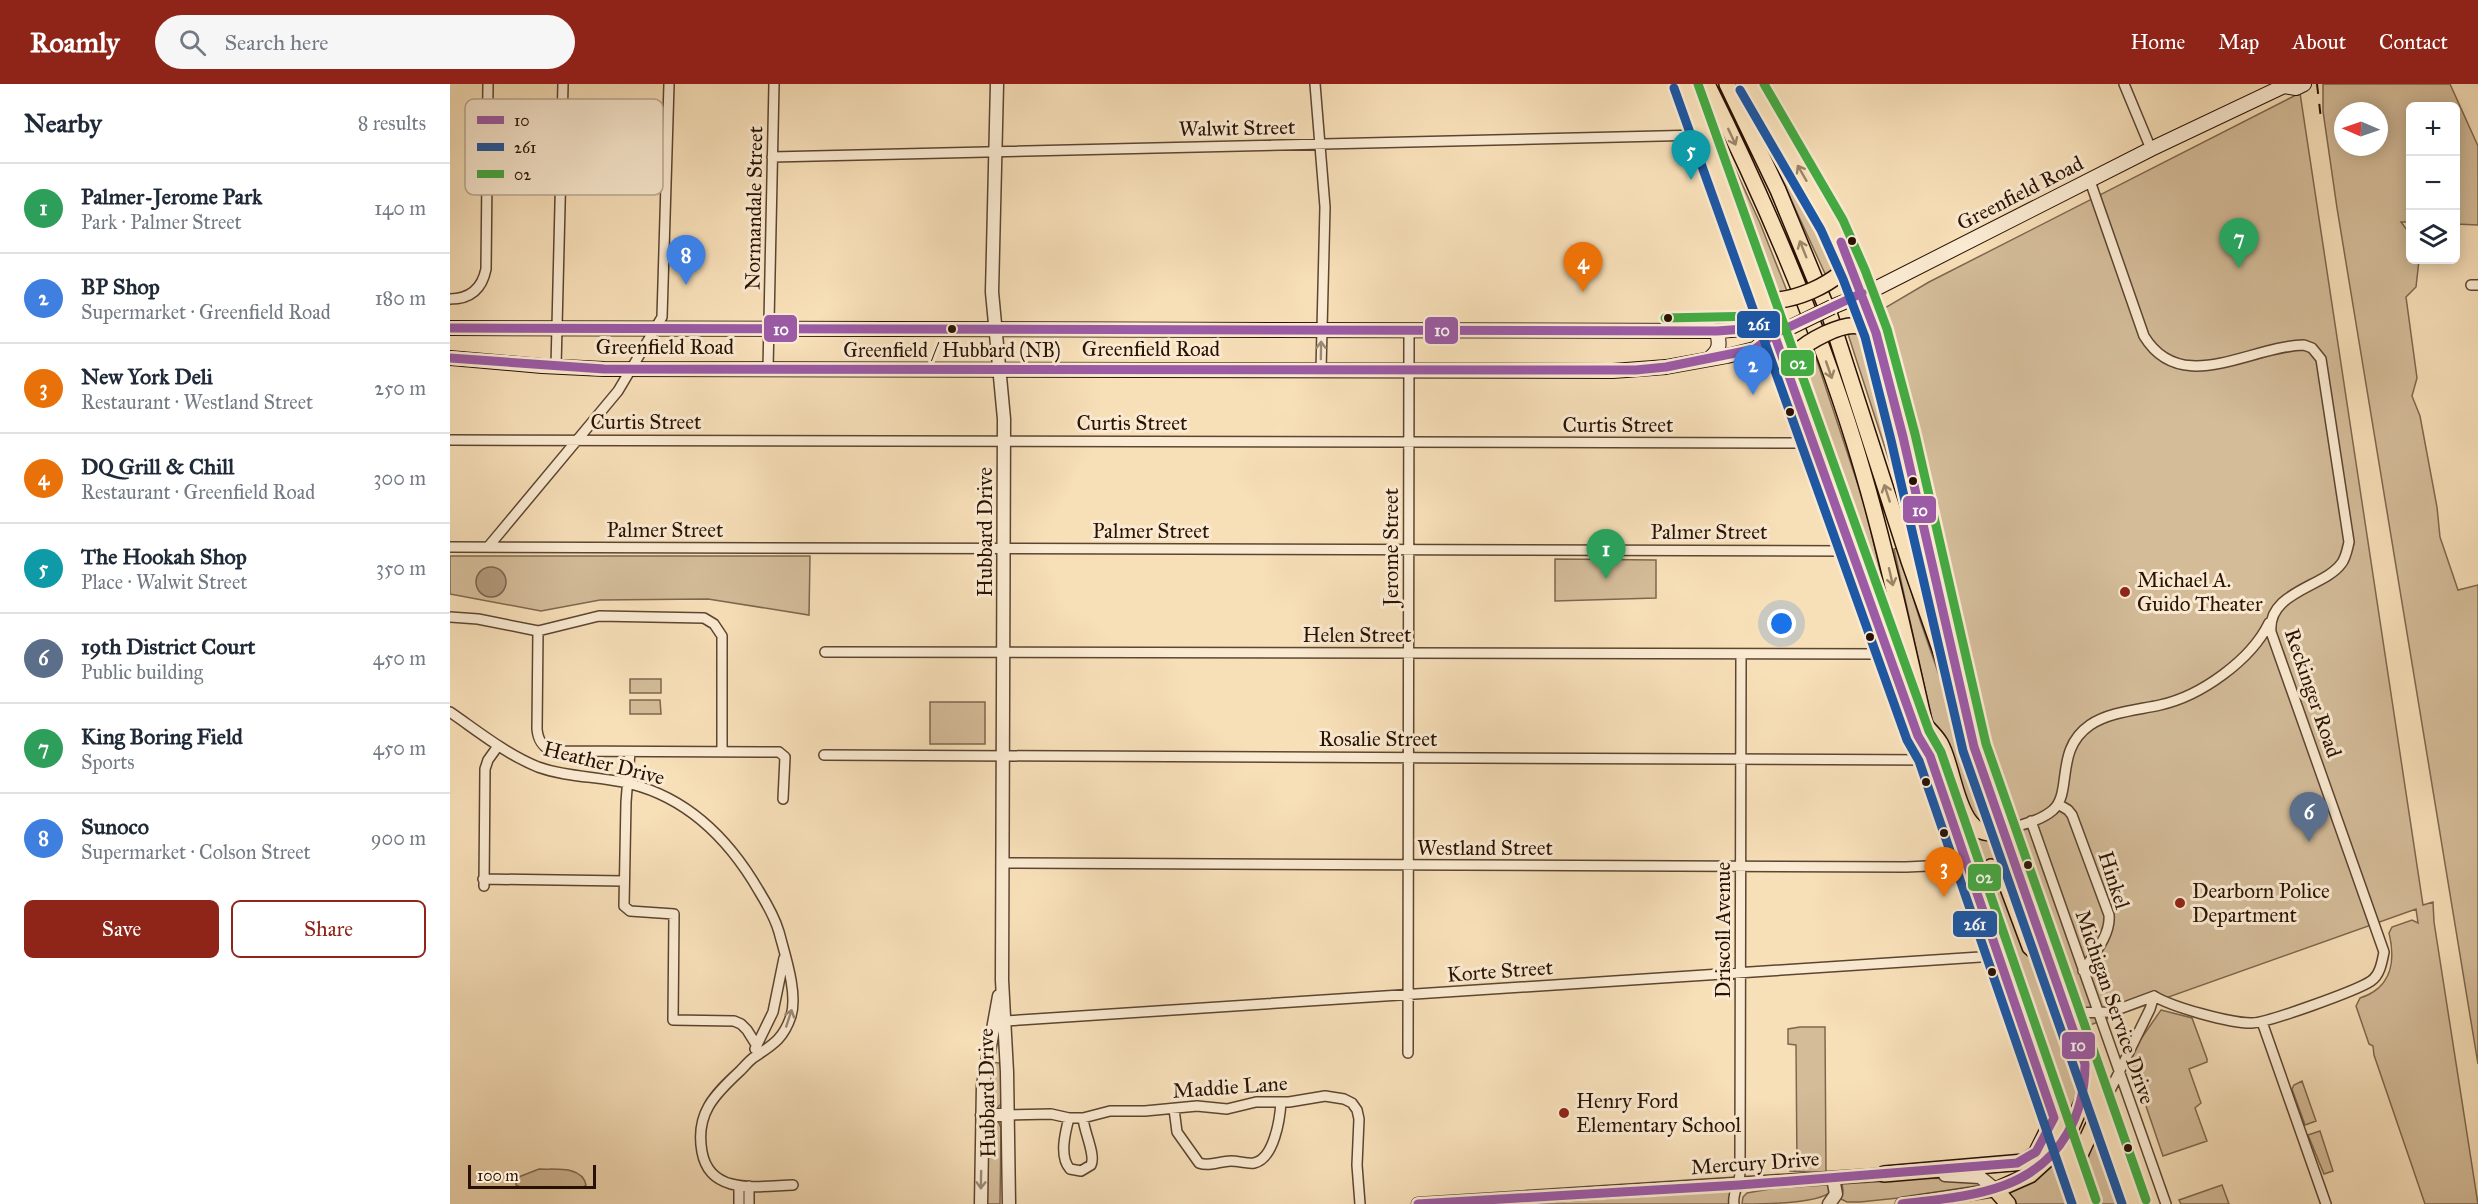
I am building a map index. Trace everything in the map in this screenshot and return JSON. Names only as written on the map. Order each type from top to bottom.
[{"type":"main road","points":[[1685,84],[1760,294],[1781,332],[1786,369],[1918,736],[1931,758]]},
{"type":"main road","points":[[1707,84],[1761,199],[1814,325],[1854,441],[1877,521],[1931,758],[2085,1204]]},
{"type":"main road","points":[[1727,84],[1778,190],[1830,316],[1909,561],[2135,1204]]},
{"type":"main road","points":[[1750,84],[1832,225],[1856,296],[1878,341],[1903,437],[1974,747]]},
{"type":"main road","name":"Greenfield Road","points":[[450,358],[556,367],[632,369],[1613,371],[1666,367],[1755,349],[1781,332],[1873,290],[2151,149],[2284,85],[2296,88],[2304,84]]},
{"type":"main road","points":[[1760,294],[1778,300],[1795,297],[1832,280],[1845,267]]},
{"type":"main road","points":[[1786,369],[1796,353],[1807,344],[1842,328],[1858,326],[1878,341]]},
{"type":"main road","name":"Greenfield Road","points":[[450,328],[1716,331],[1758,328],[1781,332]]},
{"type":"main road","points":[[1708,360],[1718,352],[1720,344],[1716,331]]},
{"type":"main road","points":[[1925,725],[1941,744],[1967,821],[1985,833],[1993,834],[2002,831]]},
{"type":"main road","points":[[1978,897],[1978,883],[1982,872],[1991,867],[2002,872],[2030,947],[2049,964]]},
{"type":"main road","points":[[2008,1204],[1996,1190],[2030,1175],[2064,1144],[2084,1098],[2085,1064]]},
{"type":"main road","points":[[2073,1170],[2101,1109]]},
{"type":"main road","points":[[1884,1174],[2024,1161],[2036,1154],[2054,1118]]},
{"type":"street","points":[[488,84],[488,99]]},
{"type":"street","points":[[563,84],[563,99]]},
{"type":"street","points":[[488,547],[618,392],[662,317],[669,84]]},
{"type":"street","name":"Normandale Street","points":[[768,369],[774,84]]},
{"type":"street","name":"Hubbard Drive","points":[[997,84],[992,292],[1004,441],[1002,980],[1007,1062],[1009,1204]]},
{"type":"street","points":[[1315,84],[1325,207],[1321,370]]},
{"type":"street","points":[[2124,84],[2151,149]]},
{"type":"street","name":"Walwit Street","points":[[772,157],[1702,135]]},
{"type":"street","name":"Reckinger Road","points":[[2090,181],[2144,336],[2152,349],[2163,358],[2193,367],[2304,345],[2312,348],[2321,359],[2349,542],[2346,558],[2340,566],[2331,574],[2293,594],[2271,620],[2271,632],[2384,952],[2373,980],[2355,989],[2262,1022],[2241,1022],[2167,1003],[2154,996]]},
{"type":"street","points":[[450,299],[460,299],[473,293],[483,283],[486,269],[487,195]]},
{"type":"street","points":[[556,367],[560,195]]},
{"type":"street","name":"Jerome Street","points":[[1408,1053],[1409,330]]},
{"type":"street","name":"Curtis Street","points":[[450,440],[1813,443]]},
{"type":"street","name":"Palmer Street","points":[[450,547],[1852,551]]},
{"type":"street","points":[[450,617],[478,619],[538,631],[599,616],[704,618],[714,624],[722,636],[722,752]]},
{"type":"street","points":[[2002,831],[2042,817],[2057,806],[2062,796],[2067,756],[2075,741],[2088,726],[2101,719],[2168,703],[2199,688],[2244,659],[2262,638],[2271,620]]},
{"type":"street","points":[[538,631],[537,729],[541,743],[551,751],[774,751],[783,754],[785,765],[783,799]]},
{"type":"street","name":"Helen Street","points":[[825,652],[1888,654]]},
{"type":"street","name":"Driscoll Avenue","points":[[1734,1204],[1735,1189],[1740,1185],[1741,654]]},
{"type":"street","name":"Heather Drive","points":[[450,712],[498,746],[537,766],[558,773],[646,788],[682,806],[700,818],[729,845],[767,906],[778,930],[792,986],[791,1015],[782,1036],[771,1048],[751,1059],[713,1097],[702,1123],[702,1151],[710,1171],[727,1185],[744,1186]]},
{"type":"street","points":[[498,746],[488,759],[485,769],[483,882],[624,881]]},
{"type":"street","points":[[630,752],[624,881],[625,909],[674,914],[673,1020],[741,1024],[756,1046]]},
{"type":"street","name":"Rosalie Street","points":[[824,755],[1931,758]]},
{"type":"street","name":"Hinkel","points":[[2057,806],[2068,810],[2072,815],[2109,921],[2106,933],[2084,971]]},
{"type":"street","name":"Michigan Service Drive","points":[[2031,821],[2166,1204]]},
{"type":"street","name":"Westland Street","points":[[1003,863],[1906,867],[1949,865],[1966,861]]},
{"type":"street","name":"Korte Street","points":[[1005,1022],[1980,957],[1996,951]]},
{"type":"street","name":"Heather Drive","points":[[751,1059],[773,1012],[784,958]]},
{"type":"street","name":"Hubbard Drive","points":[[981,1204],[983,1085],[1002,980]]},
{"type":"street","points":[[2067,1013],[2111,1012],[2154,996]]},
{"type":"street","points":[[2101,1109],[2150,1010],[2154,996]]},
{"type":"street","points":[[2262,1022],[2326,1204]]},
{"type":"street","points":[[987,1059],[996,1057],[1007,1062]]},
{"type":"street","name":"Maddie Lane","points":[[1008,1115],[1051,1114],[1083,1118],[1110,1111],[1197,1106],[1227,1109],[1257,1102],[1334,1097],[1352,1103],[1357,1110],[1359,1128],[1357,1173],[1360,1204]]},
{"type":"street","points":[[1174,1109],[1177,1132],[1199,1163],[1205,1165],[1227,1161],[1249,1163],[1263,1160],[1267,1154],[1280,1124],[1281,1102]]},
{"type":"street","points":[[982,1115],[1008,1115]]},
{"type":"street","points":[[1069,1118],[1065,1136],[1065,1160],[1070,1169],[1075,1171],[1087,1169],[1093,1161],[1083,1118]]},
{"type":"street","name":"Mercury Drive","points":[[1418,1204],[1497,1202],[1884,1174],[1973,1176],[1985,1180],[1996,1190]]},
{"type":"street","points":[[1829,1204],[1836,1194],[1833,1178]]},
{"type":"street","points":[[744,1186],[793,1185]]},
{"type":"street","points":[[739,1204],[744,1186]]},
{"type":"street","points":[[744,1186],[748,1204]]},
{"type":"street","points":[[1902,1204],[1996,1190]]},
{"type":"shaded area","points":[[1691,84],[1696,84],[1760,223],[1789,296],[1776,296],[1763,287]]},
{"type":"shaded area","points":[[1738,84],[1743,84],[1822,221],[1840,259],[1836,270],[1827,278]]},
{"type":"shaded area","points":[[2323,84],[2450,84],[2458,102],[2406,102],[2406,222],[2401,222],[2406,229],[2406,264],[2419,264],[2416,287],[2406,297],[2417,378],[2412,396],[2420,416],[2437,507],[2440,537],[2458,590],[2478,585],[2478,1064],[2323,111]]},
{"type":"shaded area","points":[[2300,93],[2423,905],[2433,902],[2434,922],[2478,1204],[2425,1204],[2374,1055],[2373,1046],[2369,1044],[2356,1006],[2360,998],[2379,988],[2385,981],[2389,973],[2392,954],[2389,933],[2392,927],[2412,920],[2418,923],[2416,909],[2087,1026],[1984,733],[1883,309],[1929,282]]},
{"type":"shaded area","points":[[2460,106],[2478,146],[2478,225],[2460,224]]},
{"type":"shaded area","points":[[1847,331],[1865,335],[1872,347],[1929,583]]},
{"type":"shaded area","points":[[1812,346],[1864,503],[1909,690],[1907,692],[1797,375],[1797,360]]},
{"type":"shaded area","points":[[1898,548],[1989,827],[1976,821],[1931,716],[1894,549]]},
{"type":"shaded area","points":[[450,556],[810,556],[809,615],[708,599],[600,600],[541,611],[450,594]]},
{"type":"shaded area","points":[[1555,559],[1656,560],[1656,598],[1555,601]]},
{"type":"shaded area","points":[[491,567],[502,571],[506,582],[502,593],[491,597],[480,593],[476,582],[480,571]]},
{"type":"shaded area","points":[[630,679],[661,679],[661,693],[630,693]]},
{"type":"shaded area","points":[[630,700],[660,700],[661,714],[630,714]]},
{"type":"shaded area","points":[[930,702],[985,702],[985,744],[930,744]]},
{"type":"shaded area","points":[[1965,827],[1992,840],[2000,862],[1986,861],[1978,864]]},
{"type":"shaded area","points":[[1995,873],[2041,979],[2077,1079],[2077,1099],[2068,1117],[1985,882],[1985,877]]},
{"type":"shaded area","points":[[2161,1010],[2192,1018],[2207,1059],[2207,1062],[2189,1069],[2201,1103],[2195,1108],[2207,1141],[2163,1156],[2129,1056]]},
{"type":"shaded area","points":[[1825,1027],[1826,1173],[1790,1171],[1790,1168],[1797,1167],[1796,1045],[1788,1044],[1788,1029]]},
{"type":"shaded area","points":[[991,1062],[999,1063],[1001,1068],[1001,1104],[996,1109],[988,1107],[987,1067]]},
{"type":"shaded area","points":[[2302,1081],[2316,1121],[2305,1125],[2292,1089],[2294,1085]]},
{"type":"shaded area","points":[[988,1123],[999,1123],[1001,1128],[1000,1204],[986,1204]]},
{"type":"shaded area","points":[[2098,1129],[2124,1204],[2098,1204],[2090,1182],[2088,1159]]},
{"type":"shaded area","points":[[2320,1131],[2333,1171],[2324,1174],[2308,1135]]},
{"type":"shaded area","points":[[2054,1161],[2071,1204],[2011,1204],[2002,1191]]},
{"type":"shaded area","points":[[539,1169],[573,1171],[579,1174],[586,1185],[582,1188],[522,1188],[516,1185],[516,1178]]},
{"type":"shaded area","points":[[1970,1178],[1985,1189],[1860,1202],[1847,1202],[1841,1199],[1842,1183],[1867,1179]]},
{"type":"shaded area","points":[[1827,1182],[1831,1191],[1816,1199],[1742,1204],[1743,1197],[1747,1193],[1805,1183]]},
{"type":"shaded area","points":[[2222,1185],[2229,1204],[2181,1204],[2179,1200]]},
{"type":"shaded area","points":[[1726,1187],[1733,1191],[1729,1204],[1515,1204]]},
{"type":"railway","points":[[2317,84],[2321,119]]},
{"type":"transit line","name":"02","points":[[1698,84],[1929,731],[1941,752],[2096,1200]]},
{"type":"transit line","name":"02","points":[[1764,84],[1843,220],[1887,329],[1915,434],[1986,744],[2146,1200]]},
{"type":"transit line","name":"261","points":[[1674,88],[1907,740],[1919,761],[2072,1204]]},
{"type":"transit line","name":"261","points":[[1740,90],[1821,230],[1865,337],[1963,751],[2122,1204]]},
{"type":"transit line","name":"10","points":[[1841,242],[1876,333],[1903,437],[1974,747],[2085,1064],[2081,1101],[2072,1126],[2052,1154],[2035,1169],[2016,1180],[1973,1194],[1902,1204]]},
{"type":"transit line","name":"10","points":[[450,358],[604,369],[1636,370],[1666,367],[1755,349],[1774,334],[1862,293]]},
{"type":"transit line","name":"02","points":[[1665,318],[1759,316],[1778,323]]},
{"type":"transit line","name":"10","points":[[450,328],[1717,331],[1758,328],[1771,333]]},
{"type":"transit line","name":"10","points":[[1418,1204],[1739,1185],[2017,1163],[2036,1152],[2054,1118],[1930,756],[1918,736],[1774,334]]},
{"type":"place","name":"The Hookah Shop","points":[[1691,180]]},
{"type":"place","name":"King Boring Field","points":[[2239,268]]},
{"type":"place","name":"Sunoco","points":[[686,285]]},
{"type":"place","name":"DQ Grill & Chill","points":[[1583,292]]},
{"type":"place","name":"Greenfield / Hubbard (NB)","points":[[952,329]]},
{"type":"place","name":"BP Shop","points":[[1753,395]]},
{"type":"place","name":"Palmer-Jerome Park","points":[[1606,579]]},
{"type":"place","name":"Michael A. Guido Theater","points":[[2125,592]]},
{"type":"place","name":"19th District Court","points":[[2309,842]]},
{"type":"place","name":"New York Deli","points":[[1944,897]]},
{"type":"place","name":"Dearborn Police Department","points":[[2180,903]]},
{"type":"place","name":"Henry Ford Elementary School","points":[[1564,1113]]}]
